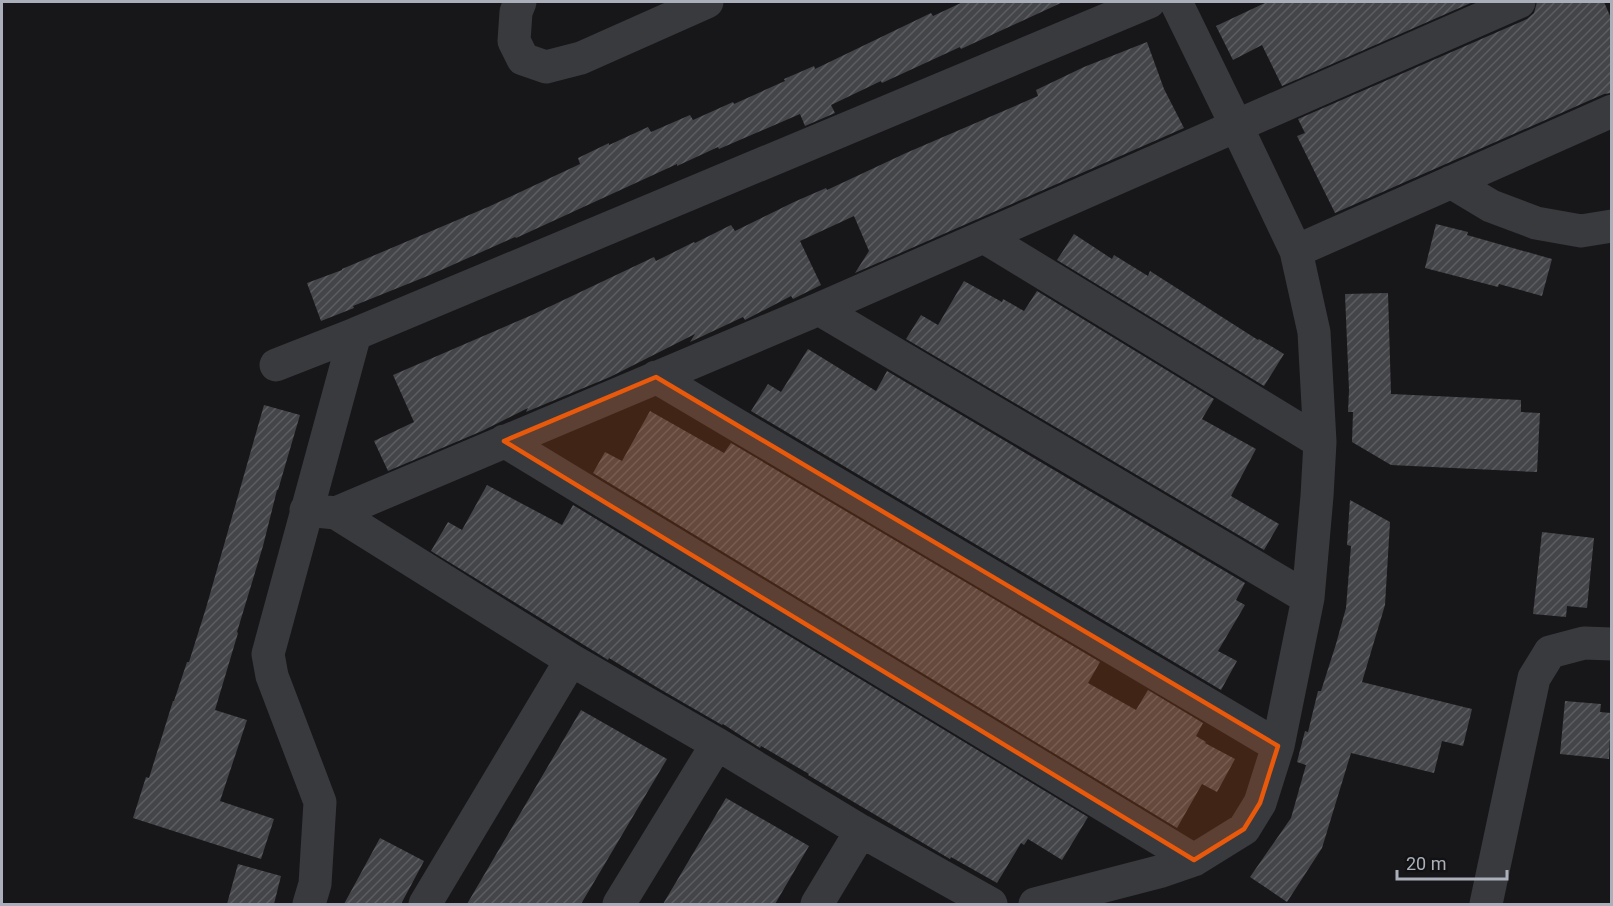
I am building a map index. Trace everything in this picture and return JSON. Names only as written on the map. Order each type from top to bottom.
[{"type":"street","points":[[520,2],[516,12],[514,41],[522,59],[546,67],[581,58],[707,2]]},
{"type":"street","points":[[276,365],[1149,2]]},
{"type":"street","points":[[1035,904],[1162,871],[1194,860],[1244,829],[1260,803],[1278,746],[1308,598],[1320,442],[1314,332],[1296,251],[1176,2]]},
{"type":"street","points":[[321,511],[504,441],[819,309],[1519,2]]},
{"type":"street","points":[[1296,251],[1611,111]]},
{"type":"street","points":[[1451,182],[1491,206],[1536,223],[1581,231],[1611,226]]},
{"type":"street","points":[[984,237],[1320,442]]},
{"type":"street","points":[[819,309],[1308,598]]},
{"type":"street","points":[[309,904],[315,884],[320,802],[272,676],[268,654],[321,511],[355,334]]},
{"type":"street","points":[[656,377],[1278,746]]},
{"type":"street","points":[[504,441],[1194,860]]},
{"type":"street","points":[[321,511],[861,831],[991,904]]},
{"type":"street","points":[[1486,904],[1534,678],[1550,652],[1584,643],[1611,644]]},
{"type":"street","points":[[425,904],[571,660]]},
{"type":"street","points":[[619,904],[717,744]]},
{"type":"street","points":[[817,904],[861,831]]},
{"type":"highlighted area","points":[[656,377],[1278,746],[1260,803],[1244,829],[1194,860],[504,441]]},
{"type":"building","points":[[963,2],[1063,2],[831,105],[835,113],[805,126],[800,114],[719,149],[718,147],[516,238],[321,321],[307,283],[488,207],[580,164],[578,158],[609,143],[609,145],[648,127],[651,132],[690,115],[693,120],[733,102],[734,104],[814,66],[815,69],[931,13],[933,16]]},
{"type":"building","points":[[1267,2],[1473,2],[1282,86],[1262,45],[1233,60],[1216,26]]},
{"type":"building","points":[[1537,2],[1604,2],[1611,18],[1611,93],[1604,94],[1335,213],[1297,136],[1305,133],[1298,119],[1527,19],[1534,13]]},
{"type":"building","points":[[1147,42],[1164,89],[1184,128],[855,273],[869,251],[854,216],[800,241],[821,285],[793,299],[791,296],[745,320],[743,317],[690,342],[695,334],[610,377],[526,412],[528,408],[482,431],[388,471],[374,441],[414,422],[393,375],[532,315],[654,257],[656,261],[731,225],[735,231],[794,202],[826,188],[827,190],[1038,96],[1036,90],[1084,67]]},
{"type":"building","points":[[1436,224],[1552,259],[1542,296],[1425,268]]},
{"type":"building","points":[[1074,234],[1112,259],[1114,255],[1148,276],[1150,271],[1284,354],[1264,386],[1057,260]]},
{"type":"building","points":[[964,281],[1024,311],[1037,291],[1214,399],[1202,419],[1256,449],[1231,496],[1279,524],[1264,550],[906,339],[921,315],[938,325]]},
{"type":"building","points":[[1388,293],[1391,394],[1521,400],[1521,412],[1540,413],[1537,472],[1391,465],[1352,442],[1353,412],[1348,412],[1345,294]]},
{"type":"building","points":[[808,349],[876,391],[887,371],[1245,583],[1236,600],[1245,605],[1218,651],[1237,661],[1221,690],[751,411],[768,384],[781,392]]},
{"type":"building","points":[[264,405],[300,415],[215,710],[247,720],[220,801],[274,819],[261,859],[133,818],[146,777],[149,778],[187,662],[189,662]]},
{"type":"building","points":[[650,411],[724,453],[731,443],[1100,662],[1088,683],[1136,710],[1148,690],[1203,723],[1196,736],[1235,759],[1217,792],[1202,784],[1177,828],[593,473],[605,452],[622,461]]},
{"type":"building","points":[[487,485],[562,525],[573,505],[1088,817],[1062,860],[1028,839],[1024,845],[1021,843],[997,883],[951,857],[950,859],[761,746],[760,748],[609,658],[608,660],[431,551],[448,522],[462,530]]},
{"type":"building","points":[[1350,500],[1390,522],[1385,605],[1362,682],[1472,709],[1463,746],[1442,741],[1434,773],[1351,753],[1322,848],[1287,902],[1250,877],[1291,818],[1306,765],[1297,762],[1346,608],[1351,546],[1347,545]]},
{"type":"building","points":[[1542,532],[1594,538],[1587,608],[1567,606],[1566,617],[1533,614]]},
{"type":"building","points":[[1565,701],[1601,704],[1600,712],[1611,713],[1609,759],[1560,754]]},
{"type":"building","points":[[581,710],[667,759],[581,904],[467,904]]},
{"type":"building","points":[[726,798],[809,846],[775,904],[663,904]]},
{"type":"building","points":[[380,838],[424,861],[401,904],[344,904]]},
{"type":"building","points":[[238,864],[281,876],[274,904],[227,904]]}]
